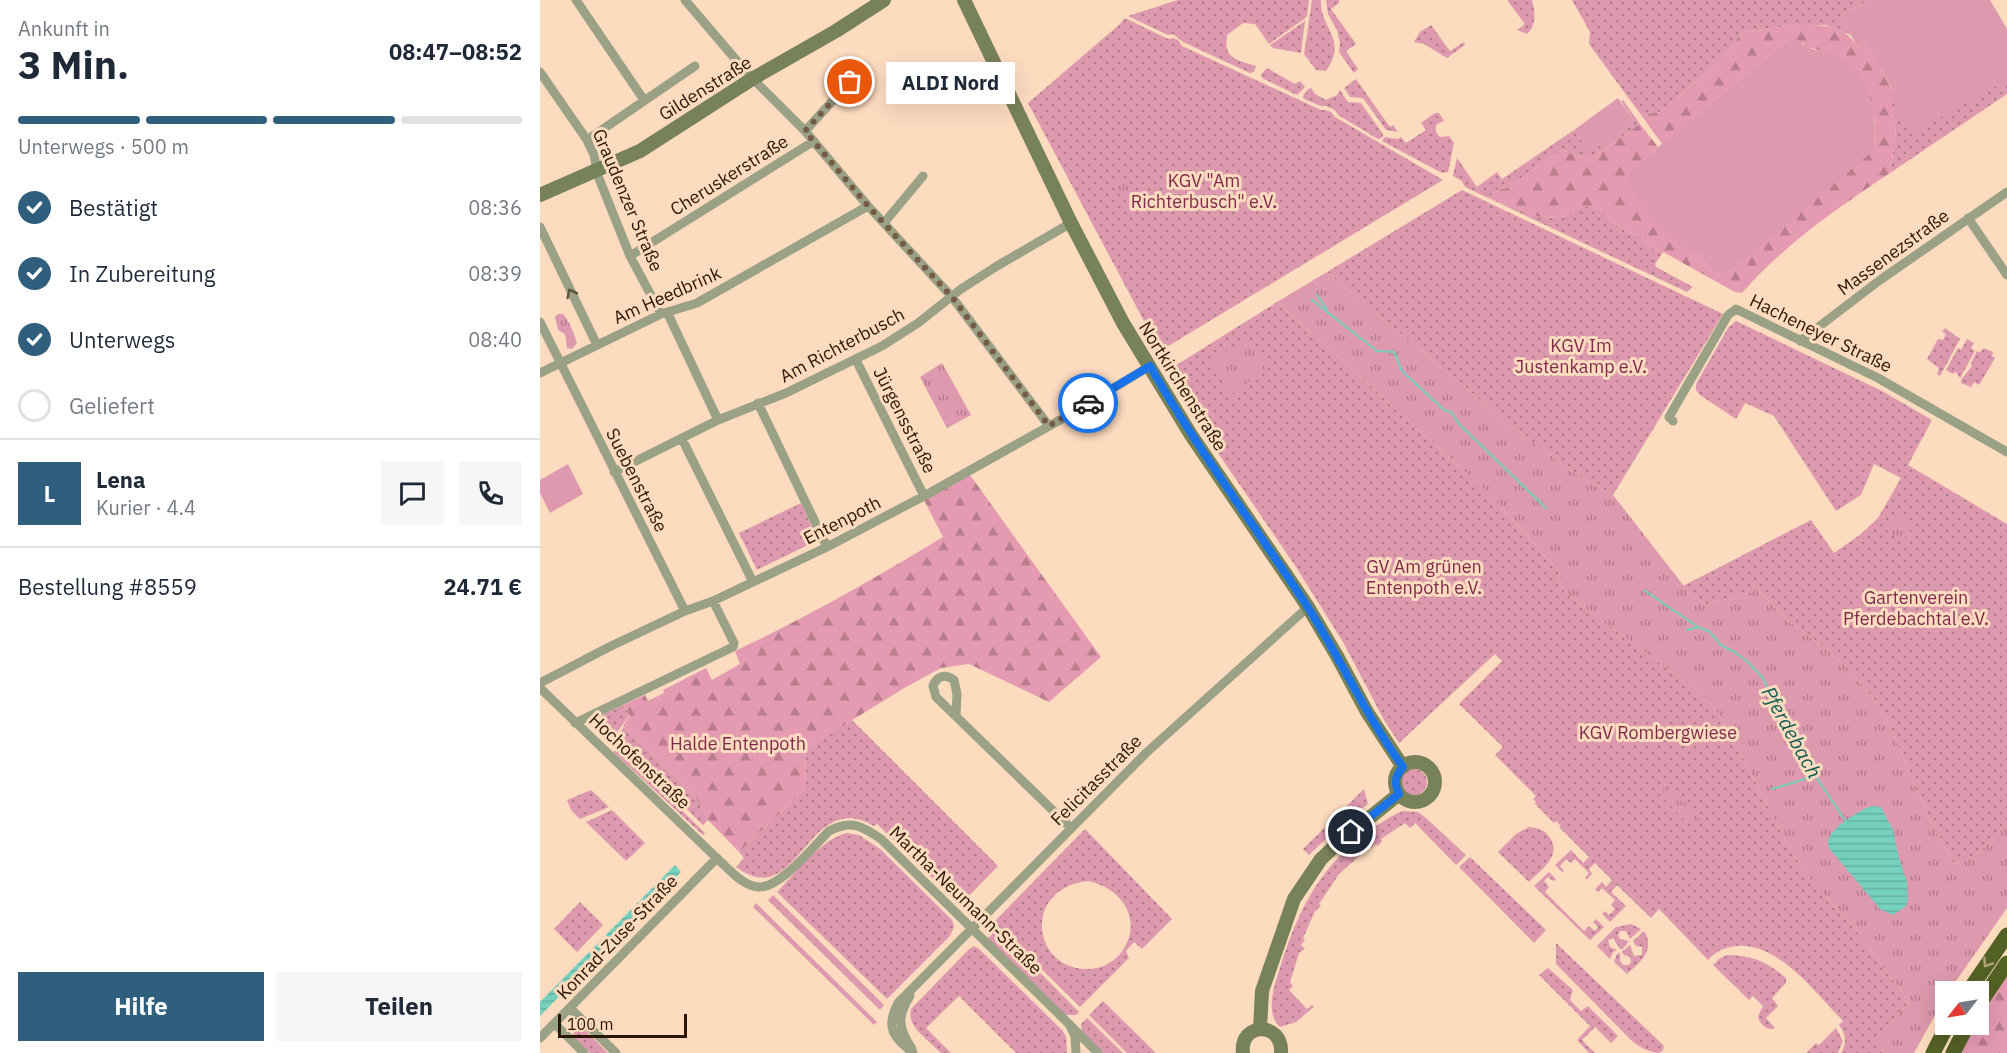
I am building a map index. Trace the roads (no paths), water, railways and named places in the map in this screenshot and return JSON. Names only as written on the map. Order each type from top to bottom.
[{"type":"highway","points":[[1976,981],[2007,935]]},
{"type":"highway","points":[[1989,990],[2007,963]]},
{"type":"highway","points":[[1933,1053],[1942,1035]]},
{"type":"highway","points":[[1953,1053],[1962,1035]]},
{"type":"main road","name":"Gildenstraße","points":[[540,195],[640,151],[752,79],[836,32],[884,0]]},
{"type":"main road","name":"Nortkirchenstraße","points":[[964,2],[1114,307],[1203,453],[1308,607],[1367,712],[1403,767]]},
{"type":"main road","points":[[1411,763],[1422,764],[1430,769],[1435,784],[1428,797],[1419,801],[1408,800],[1399,794],[1395,784],[1403,767],[1411,763]]},
{"type":"main road","points":[[1260,1029],[1262,991],[1294,899],[1321,859],[1399,794]]},
{"type":"main road","points":[[1243,1053],[1243,1043],[1249,1033],[1260,1029],[1276,1036],[1281,1053]]},
{"type":"street","points":[[576,0],[644,100]]},
{"type":"street","points":[[685,0],[752,79],[805,131],[868,206],[952,297],[1049,426]]},
{"type":"street","points":[[587,140],[695,66]]},
{"type":"street","name":"Graudenzer Straße","points":[[540,72],[587,140],[630,256],[664,313],[718,420]]},
{"type":"street","points":[[805,131],[850,82]]},
{"type":"street","name":"Cheruskerstraße","points":[[630,256],[814,141]]},
{"type":"street","points":[[884,223],[923,176]]},
{"type":"street","name":"Massenezstraße","points":[[1800,341],[1880,280],[2007,192]]},
{"type":"street","name":"Am Heedbrink","points":[[540,373],[664,313],[697,303],[868,206]]},
{"type":"street","points":[[1968,218],[2007,275]]},
{"type":"street","name":"Am Richterbusch","points":[[614,472],[718,420],[786,393],[856,360],[918,323],[997,266],[1071,223]]},
{"type":"street","points":[[540,227],[597,345]]},
{"type":"street","name":"Hacheneyer Straße","points":[[1673,421],[1669,417],[1728,315],[1736,309],[1878,378],[2007,452]]},
{"type":"street","name":"Suebenstraße","points":[[540,322],[685,611]]},
{"type":"street","name":"Jürgensstraße","points":[[856,360],[924,496]]},
{"type":"street","name":"Entenpoth","points":[[540,683],[609,646],[685,611],[713,601],[827,547],[1049,426],[1150,366]]},
{"type":"street","points":[[758,403],[827,547]]},
{"type":"street","points":[[682,439],[753,582]]},
{"type":"street","points":[[575,723],[733,647],[734,643],[713,601]]},
{"type":"street","name":"Felicitasstraße","points":[[914,1053],[894,1035],[892,1015],[898,1003],[1146,753],[1308,607]]},
{"type":"street","name":"Hochofenstraße","points":[[540,688],[717,858]]},
{"type":"street","points":[[956,715],[1071,828]]},
{"type":"street","name":"Martha-Neumann-Straße","points":[[717,858],[741,880],[752,886],[767,886],[781,878],[829,831],[846,824],[863,827],[881,839],[1098,1053]]},
{"type":"street","name":"Konrad-Zuse-Straße","points":[[540,1038],[717,858]]},
{"type":"street","name":"Felicitasstraße","points":[[914,1053],[902,1034],[901,1014],[917,986]]},
{"type":"street","points":[[570,1008],[616,1053]]},
{"type":"street","points":[[555,1024],[584,1053]]},
{"type":"street","points":[[1069,1024],[1075,1036],[1076,1053]]},
{"type":"water","points":[[1872,806],[1881,807],[1893,830],[1907,882],[1906,906],[1893,915],[1880,909],[1828,844],[1828,839],[1841,824]]},
{"type":"water","points":[[675,865],[681,872],[540,1016],[540,1002]]},
{"type":"waterway","points":[[1317,295],[1327,310]]},
{"type":"waterway","name":"Pferdebach","points":[[1312,300],[1377,351],[1394,352],[1402,371],[1444,410],[1451,412],[1459,424],[1546,508]]},
{"type":"waterway","name":"Pferdebach","points":[[1644,590],[1698,627],[1710,632],[1721,645],[1749,663],[1762,677],[1808,765],[1847,823]]},
{"type":"waterway","points":[[1687,630],[1698,627]]},
{"type":"waterway","points":[[1772,789],[1815,776]]},
{"type":"place","name":"ALDI Nord","points":[[850,82]]},
{"type":"park label","name":"KGV \"Am Richterbusch\" e.V.","points":[[1204,190]]},
{"type":"park label","name":"KGV Im Justenkamp e.V.","points":[[1581,355]]},
{"type":"park label","name":"GV Am grünen Entenpoth e.V.","points":[[1424,576]]},
{"type":"park label","name":"Gartenverein Pferdebachtal e.V.","points":[[1916,607]]},
{"type":"park label","name":"KGV Rombergwiese","points":[[1658,732]]},
{"type":"park label","name":"Halde Entenpoth","points":[[738,743]]}]
